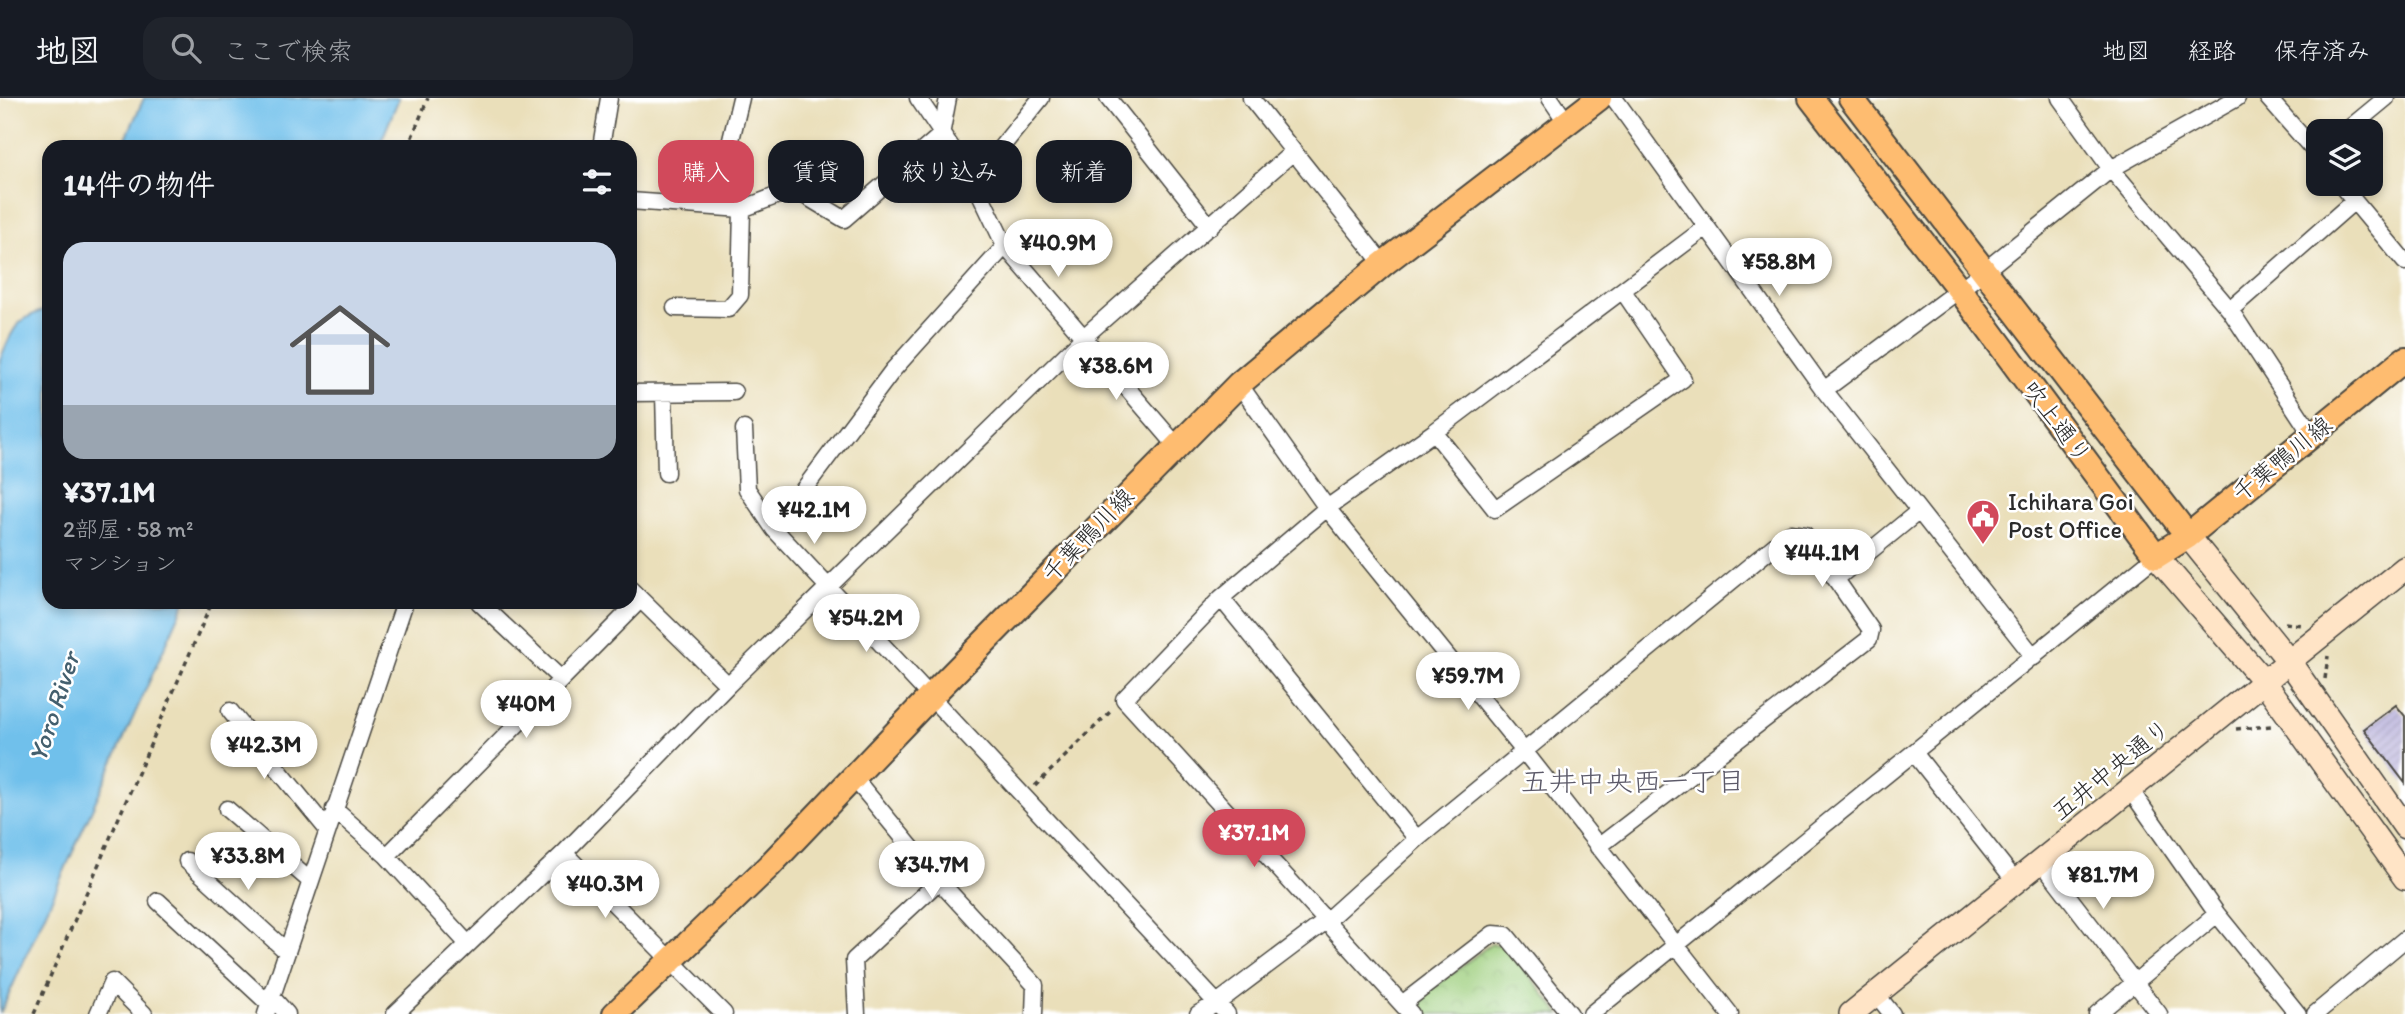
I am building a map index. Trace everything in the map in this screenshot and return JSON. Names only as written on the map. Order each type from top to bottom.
[{"type":"main road","name":"千葉鴨川線","points":[[614,1014],[672,961],[1176,445],[1239,384],[1383,264],[1599,98]]},
{"type":"main road","name":"吹上通り","points":[[1811,98],[1959,289],[2157,556],[2263,680],[2405,878]]},
{"type":"main road","name":"吹上通り","points":[[1851,98],[2188,536],[2288,660],[2405,827]]},
{"type":"main road","name":"千葉鴨川線","points":[[2157,556],[2188,536],[2405,359]]},
{"type":"main road","name":"五井中央通り","points":[[1851,1014],[2405,568]]},
{"type":"street","points":[[602,140],[609,98]]},
{"type":"street","points":[[715,207],[741,98]]},
{"type":"street","points":[[918,98],[945,140]]},
{"type":"street","points":[[637,201],[743,209],[794,189],[844,219],[941,135],[948,98]]},
{"type":"street","points":[[1007,140],[1041,98]]},
{"type":"street","points":[[1251,98],[1383,264]]},
{"type":"street","points":[[1550,98],[1567,123]]},
{"type":"street","points":[[1614,98],[1704,228],[1824,390],[2034,657]]},
{"type":"street","points":[[2060,98],[2111,169],[2230,310],[2312,435]]},
{"type":"street","points":[[1824,390],[1983,272],[2111,169],[2236,98]]},
{"type":"street","points":[[2268,98],[2306,140]]},
{"type":"street","points":[[2361,119],[2386,98]]},
{"type":"street","points":[[1114,100],[1210,227]]},
{"type":"street","points":[[395,1014],[564,853],[728,685],[1085,336],[1293,152]]},
{"type":"street","points":[[2350,196],[2405,262]]},
{"type":"street","points":[[2230,310],[2354,201]]},
{"type":"street","points":[[984,203],[1005,246],[1176,445]]},
{"type":"street","points":[[675,308],[728,309],[740,295],[743,209]]},
{"type":"street","points":[[1570,1014],[1506,935],[1493,934],[1406,1009],[1124,699],[1220,598],[1326,508],[1434,432],[1704,228]]},
{"type":"street","points":[[774,529],[893,370],[1005,246]]},
{"type":"street","points":[[1434,432],[1495,509],[1684,379],[1623,290]]},
{"type":"street","points":[[1239,384],[1326,508],[1524,751],[1675,948],[1730,1014]]},
{"type":"street","points":[[637,393],[734,392]]},
{"type":"street","points":[[664,393],[666,473]]},
{"type":"street","points":[[744,429],[747,489],[774,529],[1026,795],[1222,1009]]},
{"type":"street","points":[[1837,579],[1919,512]]},
{"type":"street","points":[[1198,1014],[1222,1009],[1417,839],[1790,533],[1805,536],[1871,630],[1869,639],[1598,846]]},
{"type":"street","points":[[1591,1014],[2157,556]]},
{"type":"street","points":[[637,597],[728,685]]},
{"type":"street","points":[[1220,598],[1417,839]]},
{"type":"street","points":[[268,1004],[403,609]]},
{"type":"street","points":[[486,609],[561,679]]},
{"type":"street","points":[[387,856],[561,679],[623,609]]},
{"type":"street","points":[[230,711],[326,828]]},
{"type":"street","points":[[1915,754],[2016,882]]},
{"type":"street","points":[[853,778],[939,881],[1035,985],[1034,1014]]},
{"type":"street","points":[[2129,788],[2217,914],[2298,1014]]},
{"type":"street","points":[[227,809],[309,880]]},
{"type":"street","points":[[334,809],[387,856],[467,943]]},
{"type":"street","points":[[564,853],[724,1014]]},
{"type":"street","points":[[187,861],[285,950]]},
{"type":"street","points":[[2041,861],[2159,1014]]},
{"type":"street","points":[[856,1014],[854,960],[939,881]]},
{"type":"street","points":[[158,901],[268,1004],[287,1014]]},
{"type":"street","points":[[2098,1014],[2217,914]]},
{"type":"street","points":[[2315,1014],[2405,939]]},
{"type":"street","points":[[98,1014],[112,982],[144,1014]]},
{"type":"street","points":[[1876,994],[1892,1014]]},
{"type":"path","points":[[411,140],[428,98]]},
{"type":"path","points":[[34,1014],[209,609]]},
{"type":"path","points":[[2281,622],[2309,626]]},
{"type":"path","points":[[2325,680],[2329,654]]},
{"type":"path","points":[[1026,795],[1124,699]]},
{"type":"path","points":[[2236,729],[2273,726]]},
{"type":"green space","points":[[1491,944],[1505,945],[1560,1014],[1422,1014],[1419,998]]},
{"type":"water","points":[[144,98],[399,98],[382,140],[125,140]]},
{"type":"water","name":"Yoro River","points":[[42,311],[42,609],[182,609],[0,1014],[0,359],[17,326]]},
{"type":"building","points":[[2396,705],[2405,716],[2405,783],[2364,729]]},
{"type":"place","name":"Ichihara Goi Post Office","points":[[1983,546]]},
{"type":"district","name":"五井中央西一丁目","points":[[1633,781]]}]
